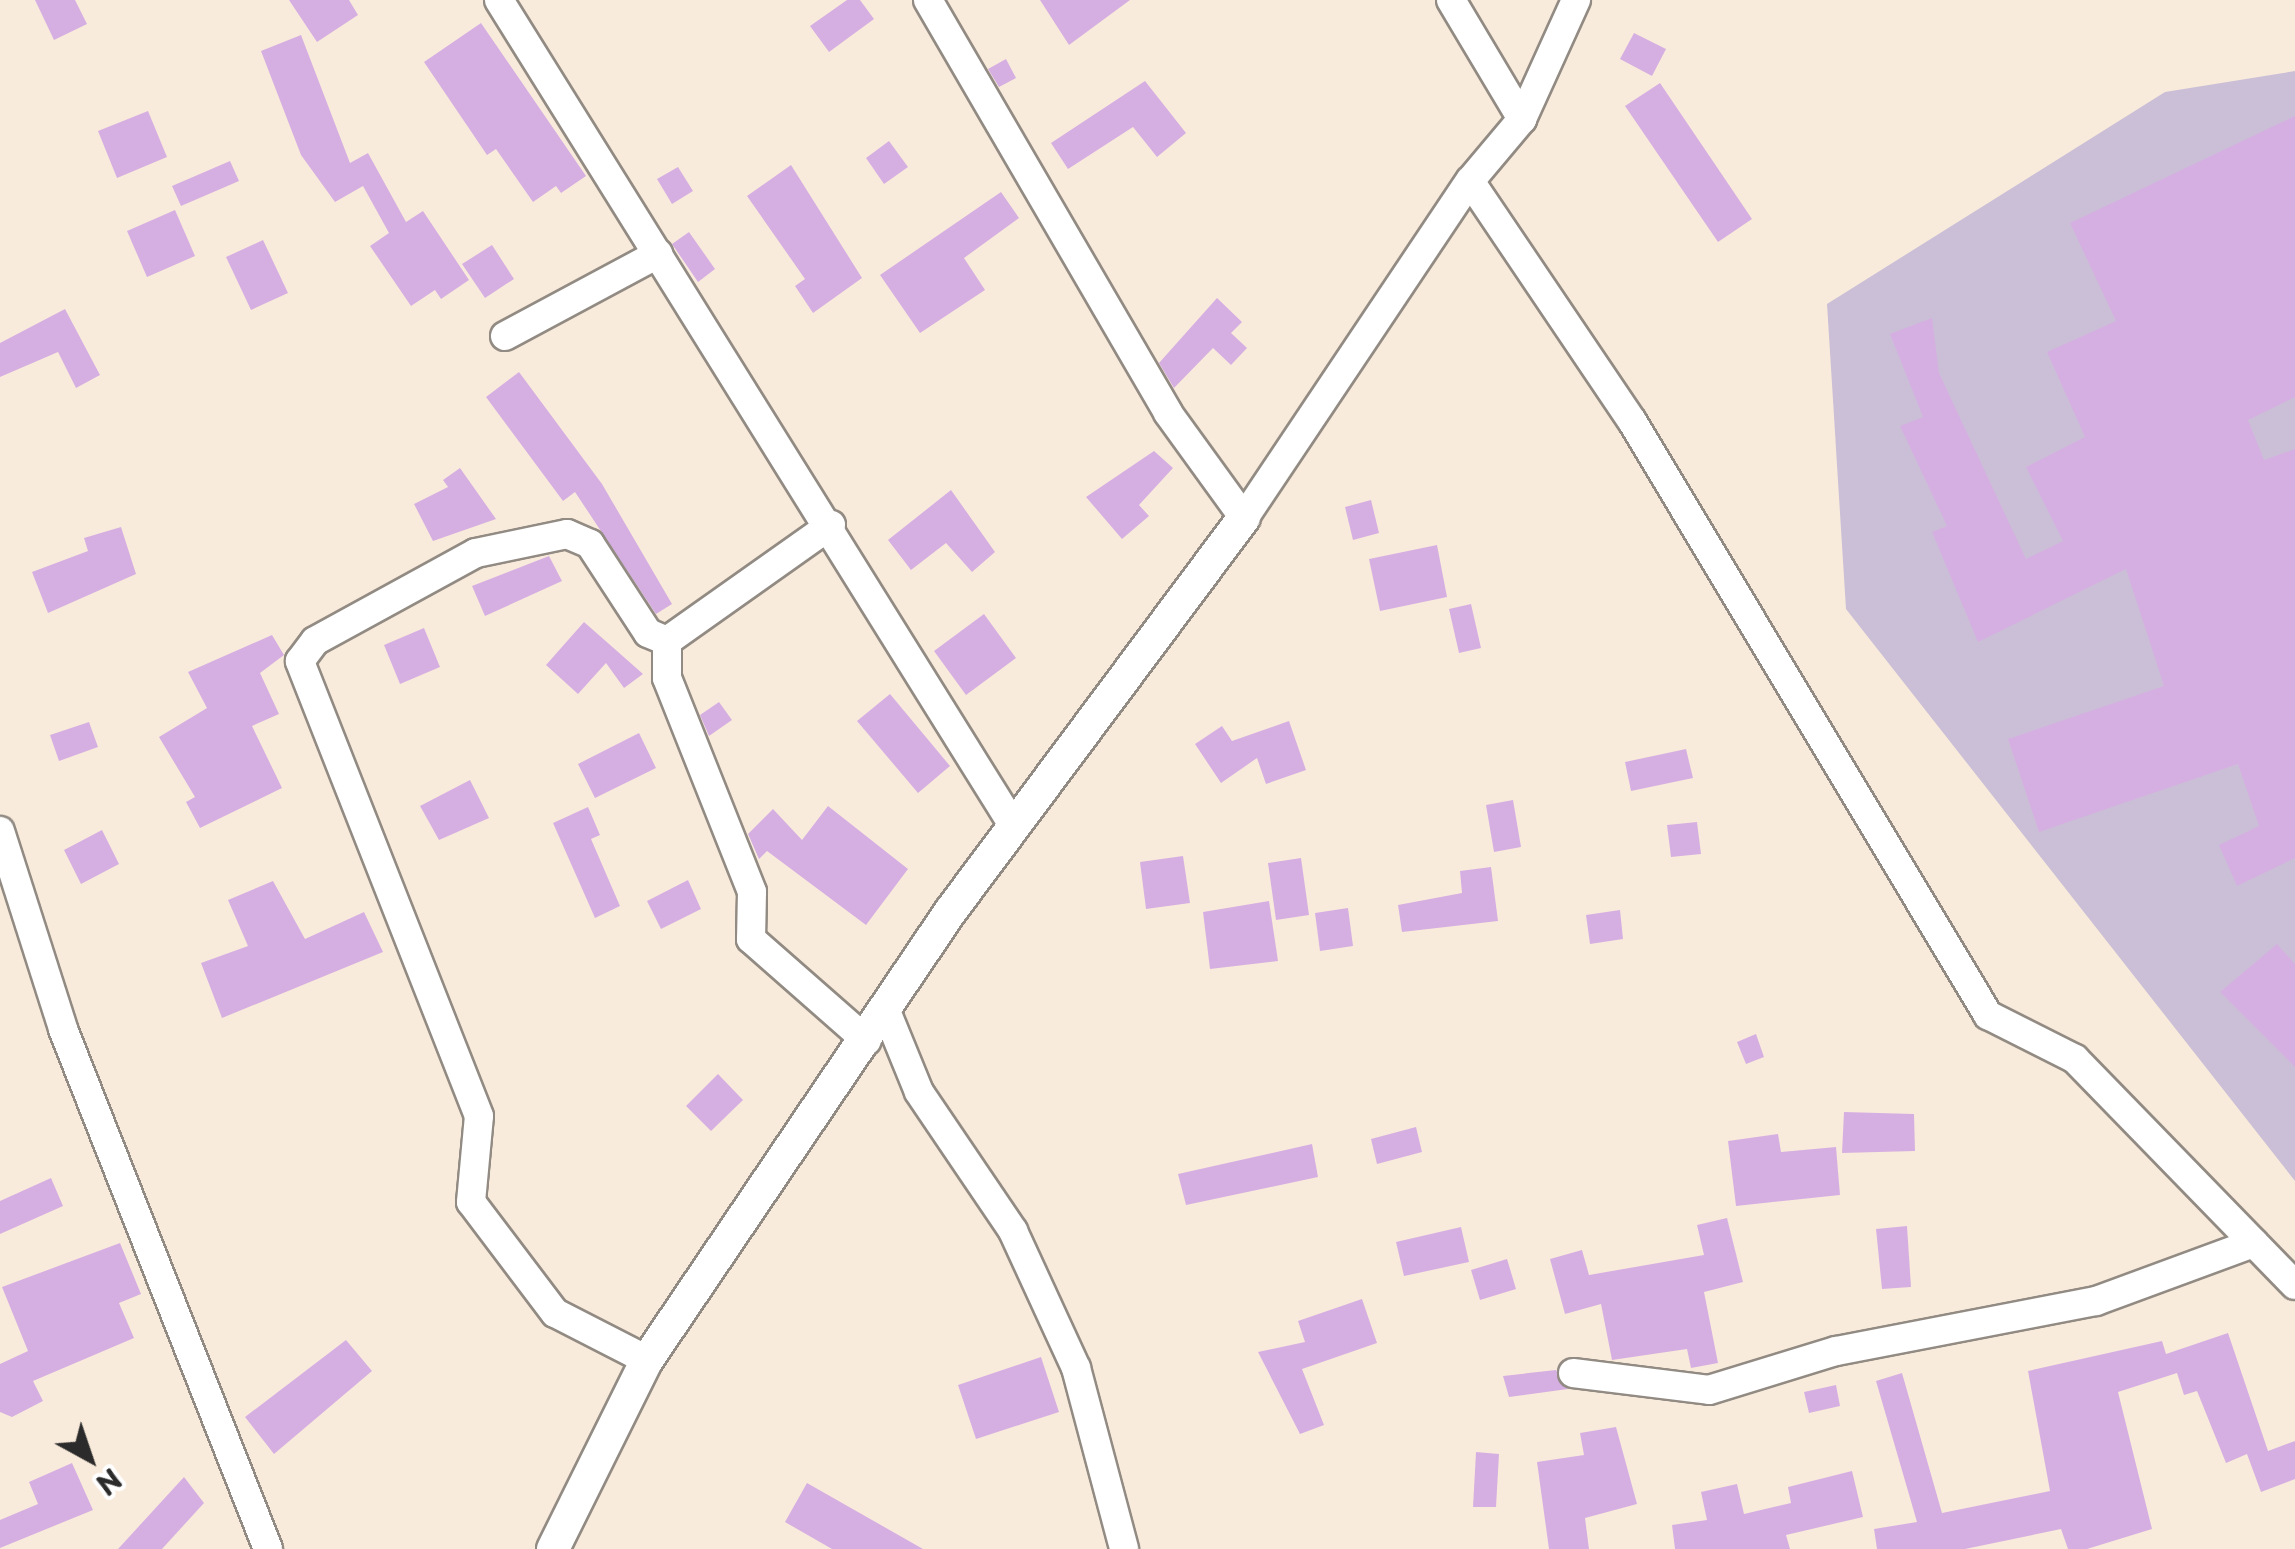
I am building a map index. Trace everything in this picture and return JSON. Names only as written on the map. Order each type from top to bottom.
[{"type":"street","points":[[499,0],[832,525],[1013,825]]},
{"type":"street","points":[[928,0],[1168,413],[1244,518]]},
{"type":"street","points":[[1451,0],[1522,119]]},
{"type":"street","points":[[553,1549],[647,1360],[1013,825],[1244,518],[1470,181],[1522,119],[1576,0]]},
{"type":"street","points":[[1470,181],[1632,421],[1988,1015],[2075,1059],[2295,1285]]},
{"type":"street","points":[[505,336],[658,254]]},
{"type":"street","points":[[666,641],[832,525]]},
{"type":"street","points":[[647,1360],[555,1313],[471,1202],[479,1116],[300,661],[315,641],[476,554],[567,534],[590,544],[648,633],[666,641]]},
{"type":"street","points":[[666,641],[667,678],[752,892],[752,940],[867,1041]]},
{"type":"street","points":[[0,831],[62,1029],[268,1549]]},
{"type":"street","points":[[886,1011],[919,1092],[1012,1231],[1076,1368],[1117,1545]]},
{"type":"street","points":[[1574,1373],[1708,1390],[1836,1350],[2096,1301],[2254,1242]]},
{"type":"shaded area","points":[[2295,71],[2295,1181],[1846,609],[1827,304],[2165,92]]},
{"type":"building","points":[[35,0],[75,0],[87,24],[54,40]]},
{"type":"building","points":[[289,0],[349,0],[358,15],[317,42]]},
{"type":"building","points":[[847,0],[860,0],[874,19],[829,52],[810,26]]},
{"type":"building","points":[[1040,0],[1130,0],[1069,45]]},
{"type":"building","points":[[481,23],[586,176],[561,193],[556,186],[533,202],[496,149],[487,155],[424,62]]},
{"type":"building","points":[[1634,33],[1666,49],[1652,76],[1620,59]]},
{"type":"building","points":[[301,35],[350,163],[368,153],[406,222],[423,211],[469,280],[441,299],[435,290],[411,306],[370,246],[389,233],[363,186],[335,202],[301,155],[261,51]]},
{"type":"building","points":[[1006,59],[1016,78],[999,87],[988,69]]},
{"type":"building","points":[[1145,81],[1186,133],[1157,157],[1133,127],[1068,169],[1051,143]]},
{"type":"building","points":[[1660,83],[1752,219],[1718,242],[1625,106]]},
{"type":"building","points":[[148,111],[167,157],[117,178],[98,131]]},
{"type":"building","points":[[2295,116],[2295,397],[2248,420],[2264,460],[2295,449],[2295,858],[2237,886],[2219,845],[2259,826],[2238,764],[2039,832],[2008,739],[2164,686],[2126,569],[1978,642],[1932,532],[1947,526],[1900,426],[1923,417],[1890,334],[1932,318],[1939,373],[2026,559],[2063,541],[2026,467],[2085,437],[2047,352],[2116,321],[2070,223]]},
{"type":"building","points":[[889,141],[908,167],[884,184],[866,158]]},
{"type":"building","points":[[230,161],[239,181],[181,206],[172,186]]},
{"type":"building","points":[[791,165],[862,278],[813,313],[795,286],[805,279],[747,196]]},
{"type":"building","points":[[678,167],[693,191],[672,204],[657,179]]},
{"type":"building","points":[[1001,192],[1019,218],[964,258],[985,290],[920,333],[880,275]]},
{"type":"building","points":[[175,210],[195,256],[147,277],[127,231]]},
{"type":"building","points":[[689,232],[715,269],[698,282],[672,244]]},
{"type":"building","points":[[263,240],[288,293],[251,310],[226,257]]},
{"type":"building","points":[[492,245],[514,279],[485,298],[462,264]]},
{"type":"building","points":[[1217,298],[1242,322],[1231,333],[1247,348],[1231,365],[1213,348],[1174,388],[1159,363]]},
{"type":"building","points":[[65,309],[100,375],[76,388],[58,352],[0,377],[0,343]]},
{"type":"building","points":[[519,372],[602,484],[672,604],[656,614],[575,492],[563,501],[486,397]]},
{"type":"building","points":[[1154,451],[1173,468],[1139,505],[1149,516],[1122,539],[1086,497]]},
{"type":"building","points":[[460,468],[496,519],[433,541],[414,504],[448,487],[443,480]]},
{"type":"building","points":[[951,490],[995,552],[972,572],[946,543],[911,570],[888,540]]},
{"type":"building","points":[[1371,500],[1379,533],[1353,540],[1345,507]]},
{"type":"building","points":[[121,527],[136,574],[48,613],[32,572],[88,551],[84,538]]},
{"type":"building","points":[[1437,545],[1447,597],[1380,611],[1369,559]]},
{"type":"building","points":[[549,556],[562,581],[485,616],[472,586]]},
{"type":"building","points":[[1471,604],[1481,648],[1459,653],[1449,609]]},
{"type":"building","points":[[984,614],[1016,658],[966,695],[934,651]]},
{"type":"building","points":[[584,622],[643,674],[624,688],[606,663],[578,694],[546,665]]},
{"type":"building","points":[[424,628],[440,667],[400,684],[384,645]]},
{"type":"building","points":[[272,635],[284,655],[260,673],[279,714],[252,726],[282,788],[200,828],[186,802],[195,797],[159,737],[207,708],[188,672]]},
{"type":"building","points":[[890,694],[950,766],[918,793],[857,721]]},
{"type":"building","points":[[719,702],[732,720],[709,736],[700,715]]},
{"type":"building","points":[[1289,721],[1306,770],[1266,784],[1257,758],[1221,783],[1195,744],[1222,726],[1232,741]]},
{"type":"building","points":[[89,722],[98,747],[59,761],[50,735]]},
{"type":"building","points":[[639,733],[656,768],[595,798],[578,764]]},
{"type":"building","points":[[1686,749],[1693,778],[1631,791],[1625,762]]},
{"type":"building","points":[[470,780],[489,818],[439,840],[420,806]]},
{"type":"building","points":[[1513,800],[1521,847],[1494,852],[1486,805]]},
{"type":"building","points":[[828,806],[908,869],[866,925],[767,851],[759,859],[748,834],[773,809],[802,840]]},
{"type":"building","points":[[588,807],[600,835],[591,839],[620,906],[595,918],[553,823]]},
{"type":"building","points":[[1697,822],[1701,854],[1671,857],[1667,825]]},
{"type":"building","points":[[102,830],[119,864],[81,884],[64,850]]},
{"type":"building","points":[[1183,856],[1190,903],[1146,909],[1140,862]]},
{"type":"building","points":[[1301,858],[1309,915],[1276,920],[1268,863]]},
{"type":"building","points":[[1491,867],[1498,921],[1402,932],[1398,905],[1462,893],[1460,871]]},
{"type":"building","points":[[688,880],[701,909],[661,929],[647,901]]},
{"type":"building","points":[[273,881],[305,939],[364,912],[383,952],[222,1018],[201,963],[248,946],[228,900]]},
{"type":"building","points":[[1269,901],[1278,961],[1210,969],[1203,912]]},
{"type":"building","points":[[1348,908],[1353,946],[1320,951],[1315,913]]},
{"type":"building","points":[[1620,910],[1623,939],[1590,944],[1586,915]]},
{"type":"building","points":[[2277,944],[2295,964],[2295,1067],[2220,992]]},
{"type":"building","points":[[1756,1034],[1764,1057],[1746,1064],[1737,1042]]},
{"type":"building","points":[[718,1074],[743,1100],[711,1131],[686,1106]]},
{"type":"building","points":[[1844,1112],[1914,1114],[1915,1151],[1842,1153]]},
{"type":"building","points":[[1416,1127],[1422,1152],[1377,1164],[1371,1139]]},
{"type":"building","points":[[1778,1134],[1781,1152],[1836,1147],[1840,1195],[1736,1206],[1728,1141]]},
{"type":"building","points":[[1312,1144],[1318,1177],[1186,1205],[1178,1174]]},
{"type":"building","points":[[51,1178],[63,1206],[0,1234],[0,1201]]},
{"type":"building","points":[[1727,1218],[1743,1282],[1704,1292],[1718,1363],[1691,1368],[1687,1349],[1612,1360],[1601,1304],[1565,1314],[1550,1259],[1582,1250],[1589,1275],[1704,1255],[1697,1225]]},
{"type":"building","points":[[1907,1226],[1911,1287],[1882,1289],[1876,1229]]},
{"type":"building","points":[[1461,1227],[1469,1262],[1404,1276],[1396,1242]]},
{"type":"building","points":[[120,1243],[141,1294],[119,1303],[134,1338],[33,1381],[43,1401],[12,1417],[0,1412],[0,1364],[28,1351],[2,1287]]},
{"type":"building","points":[[1507,1259],[1516,1289],[1480,1300],[1471,1270]]},
{"type":"building","points":[[1362,1299],[1377,1343],[1302,1369],[1324,1425],[1300,1434],[1258,1352],[1305,1342],[1298,1321]]},
{"type":"building","points":[[2228,1333],[2268,1451],[2295,1441],[2295,1479],[2261,1492],[2247,1454],[2226,1463],[2197,1391],[2184,1395],[2177,1373],[2118,1392],[2152,1529],[2087,1549],[2068,1549],[2061,1529],[1965,1549],[1877,1549],[1874,1529],[1917,1522],[1876,1381],[1902,1373],[1942,1513],[2050,1491],[2028,1371],[2162,1341],[2166,1354]]},
{"type":"building","points":[[346,1340],[372,1371],[274,1454],[245,1417]]},
{"type":"building","points":[[1041,1357],[1059,1412],[976,1439],[958,1385]]},
{"type":"building","points":[[1556,1370],[1568,1389],[1509,1397],[1503,1376]]},
{"type":"building","points":[[1836,1385],[1840,1406],[1809,1413],[1804,1392]]},
{"type":"building","points":[[1616,1427],[1637,1504],[1585,1518],[1589,1549],[1549,1549],[1537,1462],[1584,1455],[1580,1433]]},
{"type":"building","points":[[1476,1452],[1499,1454],[1496,1507],[1473,1507]]},
{"type":"building","points":[[72,1463],[93,1510],[0,1548],[0,1520],[38,1504],[29,1482]]},
{"type":"building","points":[[1852,1471],[1863,1517],[1786,1535],[1790,1549],[1675,1549],[1672,1525],[1707,1520],[1701,1492],[1737,1484],[1744,1514],[1791,1503],[1788,1487]]},
{"type":"building","points":[[184,1477],[204,1503],[162,1549],[118,1549]]},
{"type":"building","points":[[807,1483],[923,1549],[832,1549],[785,1522]]}]
